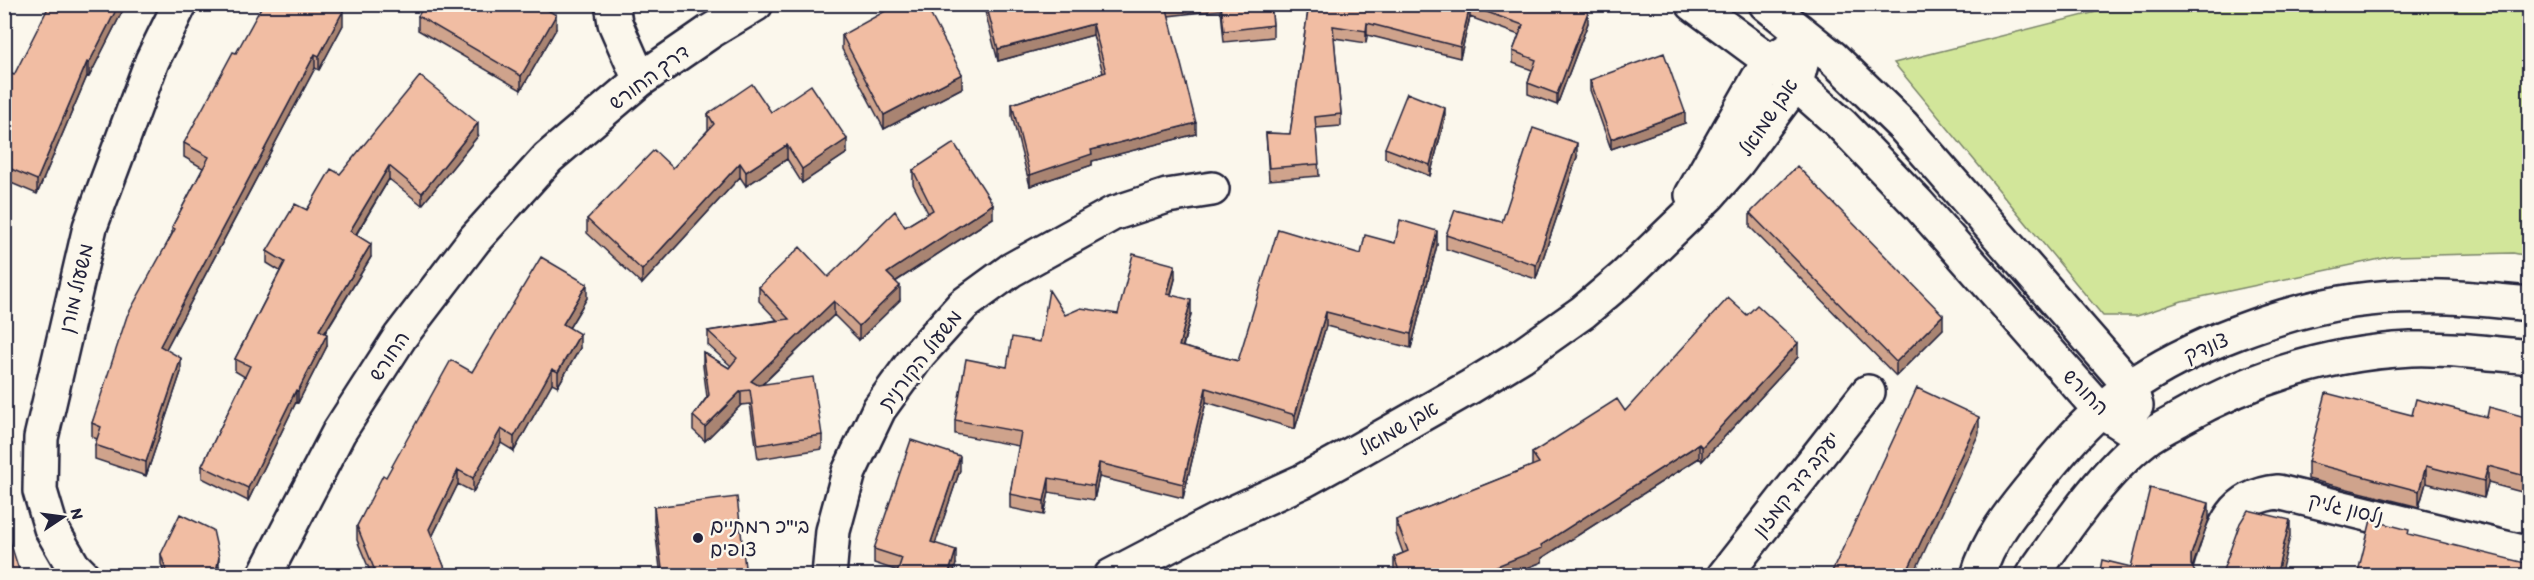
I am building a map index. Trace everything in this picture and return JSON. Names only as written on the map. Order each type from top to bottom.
[{"type":"street","name":"משעול מורן","points":[[83,576],[73,566],[51,528],[40,491],[41,438],[90,227],[152,61],[180,4]]},
{"type":"street","points":[[612,4],[615,23],[640,81]]},
{"type":"street","name":"דרך החורש","points":[[548,158],[640,81],[711,31],[756,4]]},
{"type":"street","name":"החורש","points":[[1693,4],[1770,61],[1841,124],[1918,204],[2100,410],[2146,439]]},
{"type":"street","name":"החורש","points":[[1766,4],[1851,75],[1903,126],[2130,386],[2146,439]]},
{"type":"street","name":"אבן שמואל","points":[[1661,241],[1695,189],[1738,111],[1770,61],[1808,38]]},
{"type":"street","name":"אבן שמואל","points":[[1111,576],[1224,517],[1303,481],[1470,387],[1521,356],[1582,312],[1624,277],[1709,195],[1737,163],[1796,83],[1808,38]]},
{"type":"street","name":"החורש","points":[[264,576],[339,432],[400,337],[475,239],[548,158]]},
{"type":"street","name":"משעול הקורנית","points":[[829,576],[833,531],[849,472],[879,409],[919,354],[963,304],[1011,270],[1112,214],[1167,196],[1212,189]]},
{"type":"street","name":"צונדק","points":[[1978,576],[1999,530],[2068,442],[2100,410],[2130,386],[2168,364],[2219,340],[2283,317],[2353,301],[2412,296],[2529,304]]},
{"type":"street","points":[[2031,576],[2106,478],[2146,439],[2240,388],[2298,368],[2361,353],[2413,349],[2529,357]]},
{"type":"street","name":"יעקב דוד קמזון","points":[[1724,576],[1868,392]]},
{"type":"street","name":"נלסון גליק","points":[[2209,576],[2225,525],[2240,505],[2260,494],[2278,492],[2529,554]]},
{"type":"green space","points":[[2116,5],[2529,5],[2529,256],[2513,253],[2394,256],[2182,301],[2137,316],[2103,316],[1894,63],[2116,7]]},
{"type":"building","points":[[50,4],[119,4],[89,63],[87,62],[37,180],[4,166],[4,71],[14,75]]},
{"type":"building","points":[[263,4],[335,4],[343,11],[319,56],[315,54],[160,346],[181,358],[146,462],[95,445],[101,427],[92,423],[127,316],[175,229],[172,227],[209,157],[184,143],[233,52],[236,53]]},
{"type":"building","points":[[425,4],[538,4],[556,15],[521,76],[418,16]]},
{"type":"building","points":[[898,4],[925,4],[962,74],[884,115],[842,35]]},
{"type":"building","points":[[986,4],[1170,4],[1166,5],[1196,123],[1091,150],[1092,154],[1030,175],[1012,104],[1106,72],[1093,24],[998,49]]},
{"type":"building","points":[[1221,4],[1271,4],[1273,25],[1224,31]]},
{"type":"building","points":[[1309,4],[1568,4],[1588,12],[1557,94],[1528,83],[1536,60],[1513,51],[1523,25],[1470,6],[1460,47],[1367,23],[1366,31],[1333,26],[1341,114],[1315,117],[1319,164],[1269,168],[1266,133],[1290,134]]},
{"type":"building","points":[[1664,53],[1685,112],[1611,139],[1590,80]]},
{"type":"building","points":[[420,76],[478,123],[422,193],[389,166],[350,231],[371,244],[319,330],[327,334],[298,391],[296,390],[248,488],[202,466],[250,366],[235,359],[285,262],[267,251],[295,204],[307,210],[331,169],[340,174]]},
{"type":"building","points":[[752,84],[771,112],[811,85],[847,139],[802,169],[787,145],[746,172],[740,163],[642,270],[587,219],[654,150],[673,168],[714,124],[708,114]]},
{"type":"building","points":[[1407,93],[1445,108],[1430,165],[1385,148]]},
{"type":"building","points":[[1533,128],[1577,143],[1536,265],[1446,235],[1455,210],[1502,222]]},
{"type":"building","points":[[954,143],[993,204],[887,273],[900,286],[859,326],[834,301],[751,381],[758,385],[813,377],[822,435],[758,445],[750,390],[741,391],[705,427],[693,416],[709,395],[703,352],[729,368],[737,358],[708,331],[789,319],[759,287],[800,247],[828,277],[895,211],[905,227],[933,210],[913,170]]},
{"type":"building","points":[[1797,166],[1943,315],[1896,362],[1750,213]]},
{"type":"building","points":[[4,215],[11,216],[4,253]]},
{"type":"building","points":[[1400,220],[1437,231],[1411,334],[1326,312],[1295,415],[1206,388],[1183,484],[1099,463],[1094,486],[1049,478],[1044,501],[1010,494],[1021,432],[955,420],[966,359],[1007,367],[1012,337],[1040,342],[1049,290],[1065,315],[1081,308],[1118,314],[1133,254],[1175,265],[1167,294],[1191,300],[1179,346],[1238,361],[1278,229],[1361,254],[1365,235],[1395,243]]},
{"type":"building","points":[[541,257],[587,284],[563,324],[580,334],[558,372],[552,369],[514,437],[501,429],[473,478],[458,470],[429,529],[448,576],[377,576],[357,526],[383,475],[386,477],[451,360],[472,372]]},
{"type":"building","points":[[1728,298],[1747,315],[1757,305],[1798,343],[1702,447],[1699,444],[1541,545],[1542,548],[1472,576],[1401,576],[1394,557],[1408,551],[1396,520],[1539,463],[1532,453],[1617,399],[1625,411]]},
{"type":"building","points":[[1917,388],[1979,417],[1905,576],[1830,576]]},
{"type":"building","points":[[2326,393],[2412,415],[2416,399],[2487,417],[2489,407],[2529,418],[2529,477],[2488,466],[2484,481],[2426,466],[2419,491],[2308,462]]},
{"type":"building","points":[[911,440],[960,456],[931,542],[956,550],[948,576],[896,576],[902,558],[874,549]]},
{"type":"building","points":[[2150,488],[2209,503],[2191,555],[2191,565],[2201,576],[2099,576],[2102,560],[2131,567]]},
{"type":"building","name":"בי\"כ רמתיים צופים","points":[[737,497],[746,576],[663,576],[654,507]]},
{"type":"building","points":[[2248,510],[2290,520],[2276,576],[2217,576],[2222,573],[2240,523]]},
{"type":"building","points":[[180,514],[213,530],[219,557],[215,576],[168,576],[161,554]]},
{"type":"building","points":[[2371,520],[2409,530],[2408,534],[2529,564],[2529,576],[2357,576]]},
{"type":"building","points":[[4,523],[21,576],[4,576]]},
{"type":"place","name":"בי\"כ רמתיים צופים","points":[[698,538]]}]
